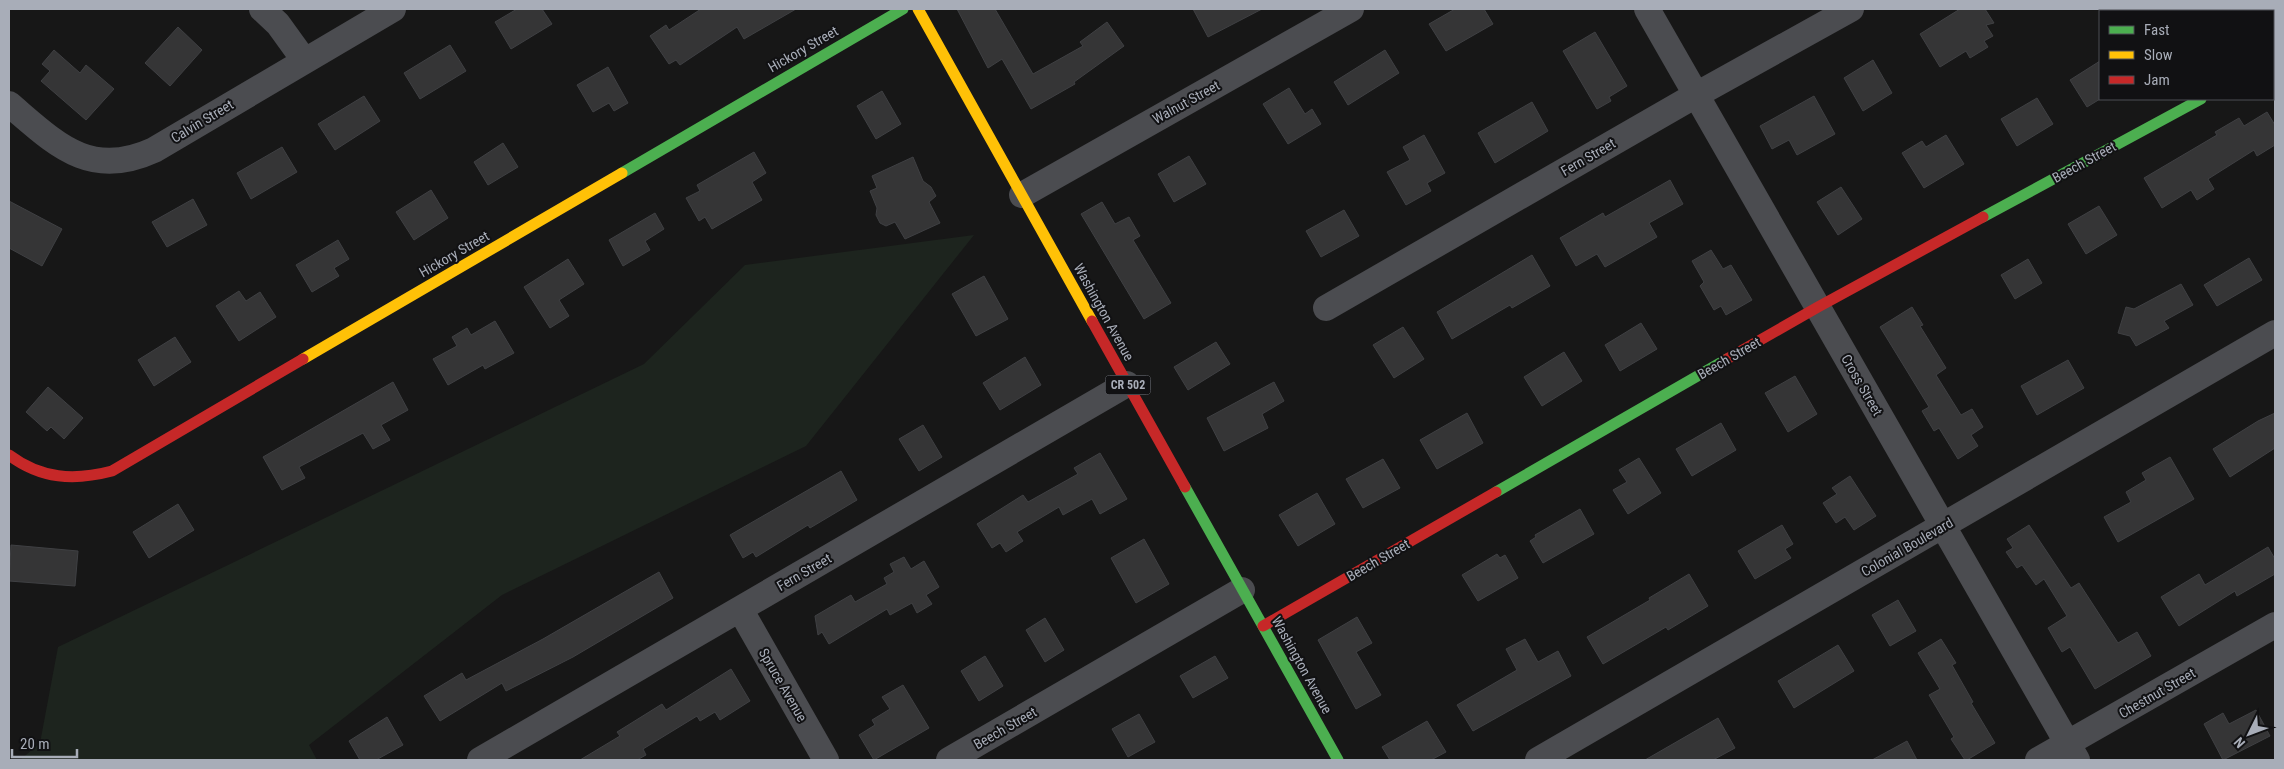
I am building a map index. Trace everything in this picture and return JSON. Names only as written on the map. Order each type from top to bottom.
[{"type":"street","points":[[262,9],[278,24],[304,60]]},
{"type":"street","name":"Calvin Street","points":[[9,104],[55,144],[75,154],[98,160],[121,160],[154,150],[393,9]]},
{"type":"street","name":"Hickory Street","points":[[10,458],[45,475],[66,479],[91,477],[112,471],[902,9]]},
{"type":"street","name":"Washington Avenue","points":[[918,9],[1338,760]]},
{"type":"street","name":"Walnut Street","points":[[1022,194],[1351,9]]},
{"type":"street","name":"Cross Street","points":[[1647,9],[2072,752]]},
{"type":"street","name":"Fern Street","points":[[1326,308],[1696,95],[1851,9]]},
{"type":"street","name":"Beech Street","points":[[1263,626],[1818,307],[2199,100]]},
{"type":"street","name":"Colonial Boulevard","points":[[1538,760],[2275,333]]},
{"type":"street","name":"Fern Street","points":[[480,760],[1128,384]]},
{"type":"street","name":"Beech Street","points":[[949,760],[1242,590]]},
{"type":"street","name":"Spruce Avenue","points":[[740,609],[826,760]]},
{"type":"street","name":"Chestnut Street","points":[[2038,760],[2072,752],[2275,625]]},
{"type":"shaded area","points":[[974,235],[806,446],[502,595],[309,745],[317,760],[20,760],[40,743],[58,647],[644,364],[745,265]]},
{"type":"building","points":[[517,9],[542,9],[552,24],[511,49],[495,22]]},
{"type":"building","points":[[701,9],[796,9],[744,39],[737,27],[680,65],[676,60],[669,64],[650,36],[666,25],[669,30]]},
{"type":"building","points":[[957,9],[995,9],[1033,74],[1083,46],[1080,42],[1107,22],[1124,46],[1074,82],[1075,84],[1031,109],[1002,59],[988,68]]},
{"type":"building","points":[[1193,9],[1262,9],[1208,37]]},
{"type":"building","points":[[1455,9],[1484,9],[1493,24],[1446,51],[1429,24]]},
{"type":"building","points":[[1960,9],[1985,9],[1994,23],[1986,25],[1993,36],[1984,41],[1988,47],[1970,58],[1966,51],[1940,67],[1920,34]]},
{"type":"building","points":[[178,27],[202,50],[170,86],[145,63]]},
{"type":"building","points":[[1595,32],[1627,86],[1609,97],[1611,101],[1597,109],[1563,51]]},
{"type":"building","points":[[450,45],[466,71],[420,99],[404,73]]},
{"type":"building","points":[[54,50],[80,73],[86,65],[114,89],[86,120],[41,81],[50,71],[42,64]]},
{"type":"building","points":[[1385,50],[1399,73],[1348,105],[1334,82]]},
{"type":"building","points":[[1873,60],[1892,93],[1863,111],[1844,78]]},
{"type":"building","points":[[2099,62],[2099,100],[2087,107],[2070,80]]},
{"type":"building","points":[[608,67],[628,103],[614,111],[609,103],[593,112],[577,85]]},
{"type":"building","points":[[1289,88],[1305,114],[1312,109],[1321,124],[1288,144],[1263,104]]},
{"type":"building","points":[[882,91],[901,124],[876,139],[857,106]]},
{"type":"building","points":[[364,96],[380,121],[335,150],[318,124]]},
{"type":"building","points":[[1814,96],[1835,134],[1797,155],[1789,140],[1772,149],[1760,126]]},
{"type":"building","points":[[2037,98],[2053,124],[2017,146],[2001,119]]},
{"type":"building","points":[[1532,102],[1548,131],[1495,163],[1478,133]]},
{"type":"building","points":[[2267,112],[2275,125],[2275,145],[2257,156],[2254,150],[2208,179],[2214,189],[2197,200],[2191,190],[2162,208],[2144,178],[2217,135],[2215,132],[2239,118],[2244,126]]},
{"type":"building","points":[[1424,135],[1445,173],[1427,183],[1431,191],[1406,205],[1387,172],[1410,160],[1403,147]]},
{"type":"building","points":[[1946,135],[1964,164],[1924,188],[1902,153],[1922,141],[1926,147]]},
{"type":"building","points":[[503,143],[518,167],[488,185],[474,162]]},
{"type":"building","points":[[282,147],[297,172],[251,199],[237,173]]},
{"type":"building","points":[[754,152],[766,173],[752,182],[762,200],[712,229],[705,217],[699,221],[686,198],[700,191],[697,185]]},
{"type":"building","points":[[1189,156],[1206,184],[1174,202],[1158,174]]},
{"type":"building","points":[[913,157],[923,181],[931,187],[936,196],[929,202],[940,223],[905,239],[895,222],[886,226],[880,223],[876,215],[877,208],[870,191],[877,188],[872,176]]},
{"type":"building","points":[[1670,180],[1683,204],[1649,223],[1657,237],[1605,267],[1597,254],[1576,266],[1560,238],[1603,213],[1605,217]]},
{"type":"building","points":[[1841,187],[1862,219],[1838,235],[1817,202]]},
{"type":"building","points":[[431,190],[448,218],[414,240],[396,212]]},
{"type":"building","points":[[193,199],[207,225],[167,247],[152,222]]},
{"type":"building","points":[[9,201],[62,229],[42,266],[9,248]]},
{"type":"building","points":[[1102,202],[1115,224],[1129,217],[1140,236],[1133,240],[1171,303],[1144,319],[1081,214]]},
{"type":"building","points":[[2099,206],[2117,235],[2086,254],[2068,224]]},
{"type":"building","points":[[1344,210],[1359,236],[1321,257],[1306,231]]},
{"type":"building","points":[[655,213],[664,229],[645,241],[650,250],[623,266],[609,240]]},
{"type":"building","points":[[338,240],[349,259],[334,268],[339,276],[312,292],[296,265]]},
{"type":"building","points":[[1711,250],[1723,269],[1731,265],[1752,300],[1726,315],[1721,306],[1714,310],[1700,286],[1704,282],[1692,261]]},
{"type":"building","points":[[1532,255],[1550,286],[1512,308],[1510,305],[1452,339],[1437,312]]},
{"type":"building","points":[[2249,258],[2262,280],[2217,306],[2204,285]]},
{"type":"building","points":[[568,259],[584,284],[559,300],[569,316],[550,328],[524,287]]},
{"type":"building","points":[[2028,259],[2042,283],[2015,299],[2001,275]]},
{"type":"building","points":[[984,276],[1008,319],[976,336],[952,294]]},
{"type":"building","points":[[2181,284],[2193,305],[2164,321],[2169,328],[2136,346],[2130,336],[2118,333],[2126,307],[2134,309]]},
{"type":"building","points":[[239,291],[246,301],[260,292],[276,317],[239,341],[216,306]]},
{"type":"building","points":[[1912,307],[1923,325],[1920,326],[1946,368],[1936,375],[1961,415],[1972,409],[1983,427],[1971,435],[1978,446],[1958,459],[1939,428],[1934,431],[1922,411],[1929,407],[1880,327]]},
{"type":"building","points":[[495,321],[514,353],[485,369],[483,365],[448,385],[433,359],[457,346],[452,337],[467,328],[471,335]]},
{"type":"building","points":[[1641,323],[1657,349],[1620,371],[1605,345]]},
{"type":"building","points":[[1403,327],[1424,359],[1394,378],[1373,345]]},
{"type":"building","points":[[175,337],[191,362],[154,386],[138,360]]},
{"type":"building","points":[[1216,342],[1230,364],[1188,390],[1174,367]]},
{"type":"building","points":[[1564,352],[1582,381],[1542,406],[1524,377]]},
{"type":"building","points":[[1025,357],[1041,385],[1000,410],[983,383]]},
{"type":"building","points":[[2068,360],[2084,388],[2037,415],[2021,386]]},
{"type":"building","points":[[1795,376],[1817,414],[1788,432],[1765,393]]},
{"type":"building","points":[[393,382],[408,410],[381,425],[390,440],[373,449],[363,433],[299,467],[305,478],[282,490],[263,457]]},
{"type":"building","points":[[1274,382],[1284,401],[1262,414],[1268,428],[1224,451],[1207,418]]},
{"type":"building","points":[[48,387],[83,418],[64,439],[51,427],[47,431],[26,412]]},
{"type":"building","points":[[1467,413],[1483,443],[1437,469],[1420,440]]},
{"type":"building","points":[[2275,413],[2275,448],[2230,477],[2213,449],[2258,421]]},
{"type":"building","points":[[1721,423],[1736,450],[1692,476],[1676,449]]},
{"type":"building","points":[[923,425],[942,457],[919,471],[899,439]]},
{"type":"building","points":[[1100,453],[1127,499],[1100,514],[1092,499],[1063,515],[1059,507],[1017,532],[1023,541],[1006,552],[1000,543],[992,548],[977,524],[1023,495],[1028,502],[1078,474],[1074,468]]},
{"type":"building","points":[[2170,457],[2194,499],[2118,542],[2104,517],[2131,502],[2126,492],[2146,480],[2142,473]]},
{"type":"building","points":[[1639,458],[1661,493],[1628,514],[1613,490],[1627,482],[1619,470]]},
{"type":"building","points":[[1383,459],[1400,488],[1363,508],[1346,479]]},
{"type":"building","points":[[841,471],[857,500],[810,528],[808,525],[756,557],[753,552],[743,558],[730,535]]},
{"type":"building","points":[[1850,476],[1876,516],[1854,530],[1845,517],[1836,523],[1823,503],[1837,494],[1832,488]]},
{"type":"building","points":[[1317,493],[1335,524],[1298,546],[1279,515]]},
{"type":"building","points":[[178,504],[194,530],[149,558],[133,532]]},
{"type":"building","points":[[1580,509],[1594,534],[1543,563],[1530,541],[1536,537],[1535,535]]},
{"type":"building","points":[[1782,525],[1793,544],[1785,549],[1791,558],[1755,579],[1738,551]]},
{"type":"building","points":[[2029,525],[2071,588],[2079,583],[2118,643],[2137,632],[2151,656],[2095,689],[2070,647],[2062,652],[2048,628],[2067,616],[2044,579],[2036,585],[2022,565],[2017,568],[2006,552],[2013,548],[2007,539]]},
{"type":"building","points":[[1144,539],[1169,584],[1136,603],[1111,558]]},
{"type":"building","points":[[11,545],[78,551],[75,586],[9,581]]},
{"type":"building","points":[[2268,547],[2275,559],[2275,574],[2237,596],[2235,591],[2179,626],[2161,597],[2199,574],[2205,585]]},
{"type":"building","points":[[1497,554],[1500,558],[1505,555],[1518,578],[1478,601],[1462,575]]},
{"type":"building","points":[[904,557],[911,569],[924,561],[939,587],[926,595],[932,604],[917,613],[912,603],[890,615],[887,609],[829,644],[822,632],[818,635],[815,616],[851,595],[855,602],[887,584],[884,578],[894,572],[890,564]]},
{"type":"building","points":[[659,572],[673,598],[573,657],[506,691],[502,683],[440,721],[424,696],[462,673],[466,680],[543,639]]},
{"type":"building","points":[[1689,574],[1708,606],[1668,630],[1666,627],[1603,664],[1587,637],[1650,600],[1649,598]]},
{"type":"building","points":[[1898,600],[1916,631],[1890,646],[1872,615]]},
{"type":"building","points":[[1357,617],[1372,643],[1356,652],[1381,695],[1356,709],[1318,640]]},
{"type":"building","points":[[1045,618],[1064,650],[1045,662],[1026,630]]},
{"type":"building","points":[[1525,639],[1538,662],[1558,651],[1571,676],[1473,731],[1457,705],[1517,670],[1506,649]]},
{"type":"building","points":[[1941,639],[1956,663],[1952,665],[1973,702],[1971,703],[1995,743],[1967,760],[1965,760],[1951,739],[1954,737],[1929,695],[1940,689],[1918,653]]},
{"type":"building","points":[[1838,645],[1854,671],[1794,708],[1778,681]]},
{"type":"building","points":[[985,656],[1003,686],[979,701],[961,671]]},
{"type":"building","points":[[1215,656],[1228,678],[1193,698],[1180,676]]},
{"type":"building","points":[[731,669],[750,701],[720,720],[715,712],[700,721],[697,716],[643,749],[646,755],[637,760],[580,760],[620,736],[617,732],[662,704],[666,710]]},
{"type":"building","points":[[903,685],[929,728],[874,760],[859,735],[875,725],[872,720],[890,709],[882,697]]},
{"type":"building","points":[[2256,710],[2270,736],[2223,760],[2204,724],[2223,713],[2229,724]]},
{"type":"building","points":[[1139,714],[1155,742],[1128,757],[1112,729]]},
{"type":"building","points":[[387,717],[403,745],[376,760],[360,760],[349,741]]},
{"type":"building","points":[[1718,718],[1735,748],[1713,760],[1645,760]]},
{"type":"building","points":[[1427,721],[1446,752],[1431,760],[1390,760],[1382,747]]},
{"type":"building","points":[[1907,741],[1917,760],[1872,760]]},
{"type":"traffic: fast","points":[[622,173],[903,9]]},
{"type":"traffic: fast","points":[[1983,217],[2199,100]]},
{"type":"traffic: fast","points":[[1496,492],[1727,359]]},
{"type":"traffic: fast","points":[[1185,487],[1338,760]]},
{"type":"traffic: slow","points":[[918,9],[1092,321]]},
{"type":"traffic: slow","points":[[303,359],[622,173]]},
{"type":"traffic: jam","points":[[1727,359],[1983,217]]},
{"type":"traffic: jam","points":[[1092,321],[1185,487]]},
{"type":"traffic: jam","points":[[9,455],[33,469],[58,476],[84,476],[112,471],[303,359]]},
{"type":"traffic: jam","points":[[1263,626],[1496,492]]}]
